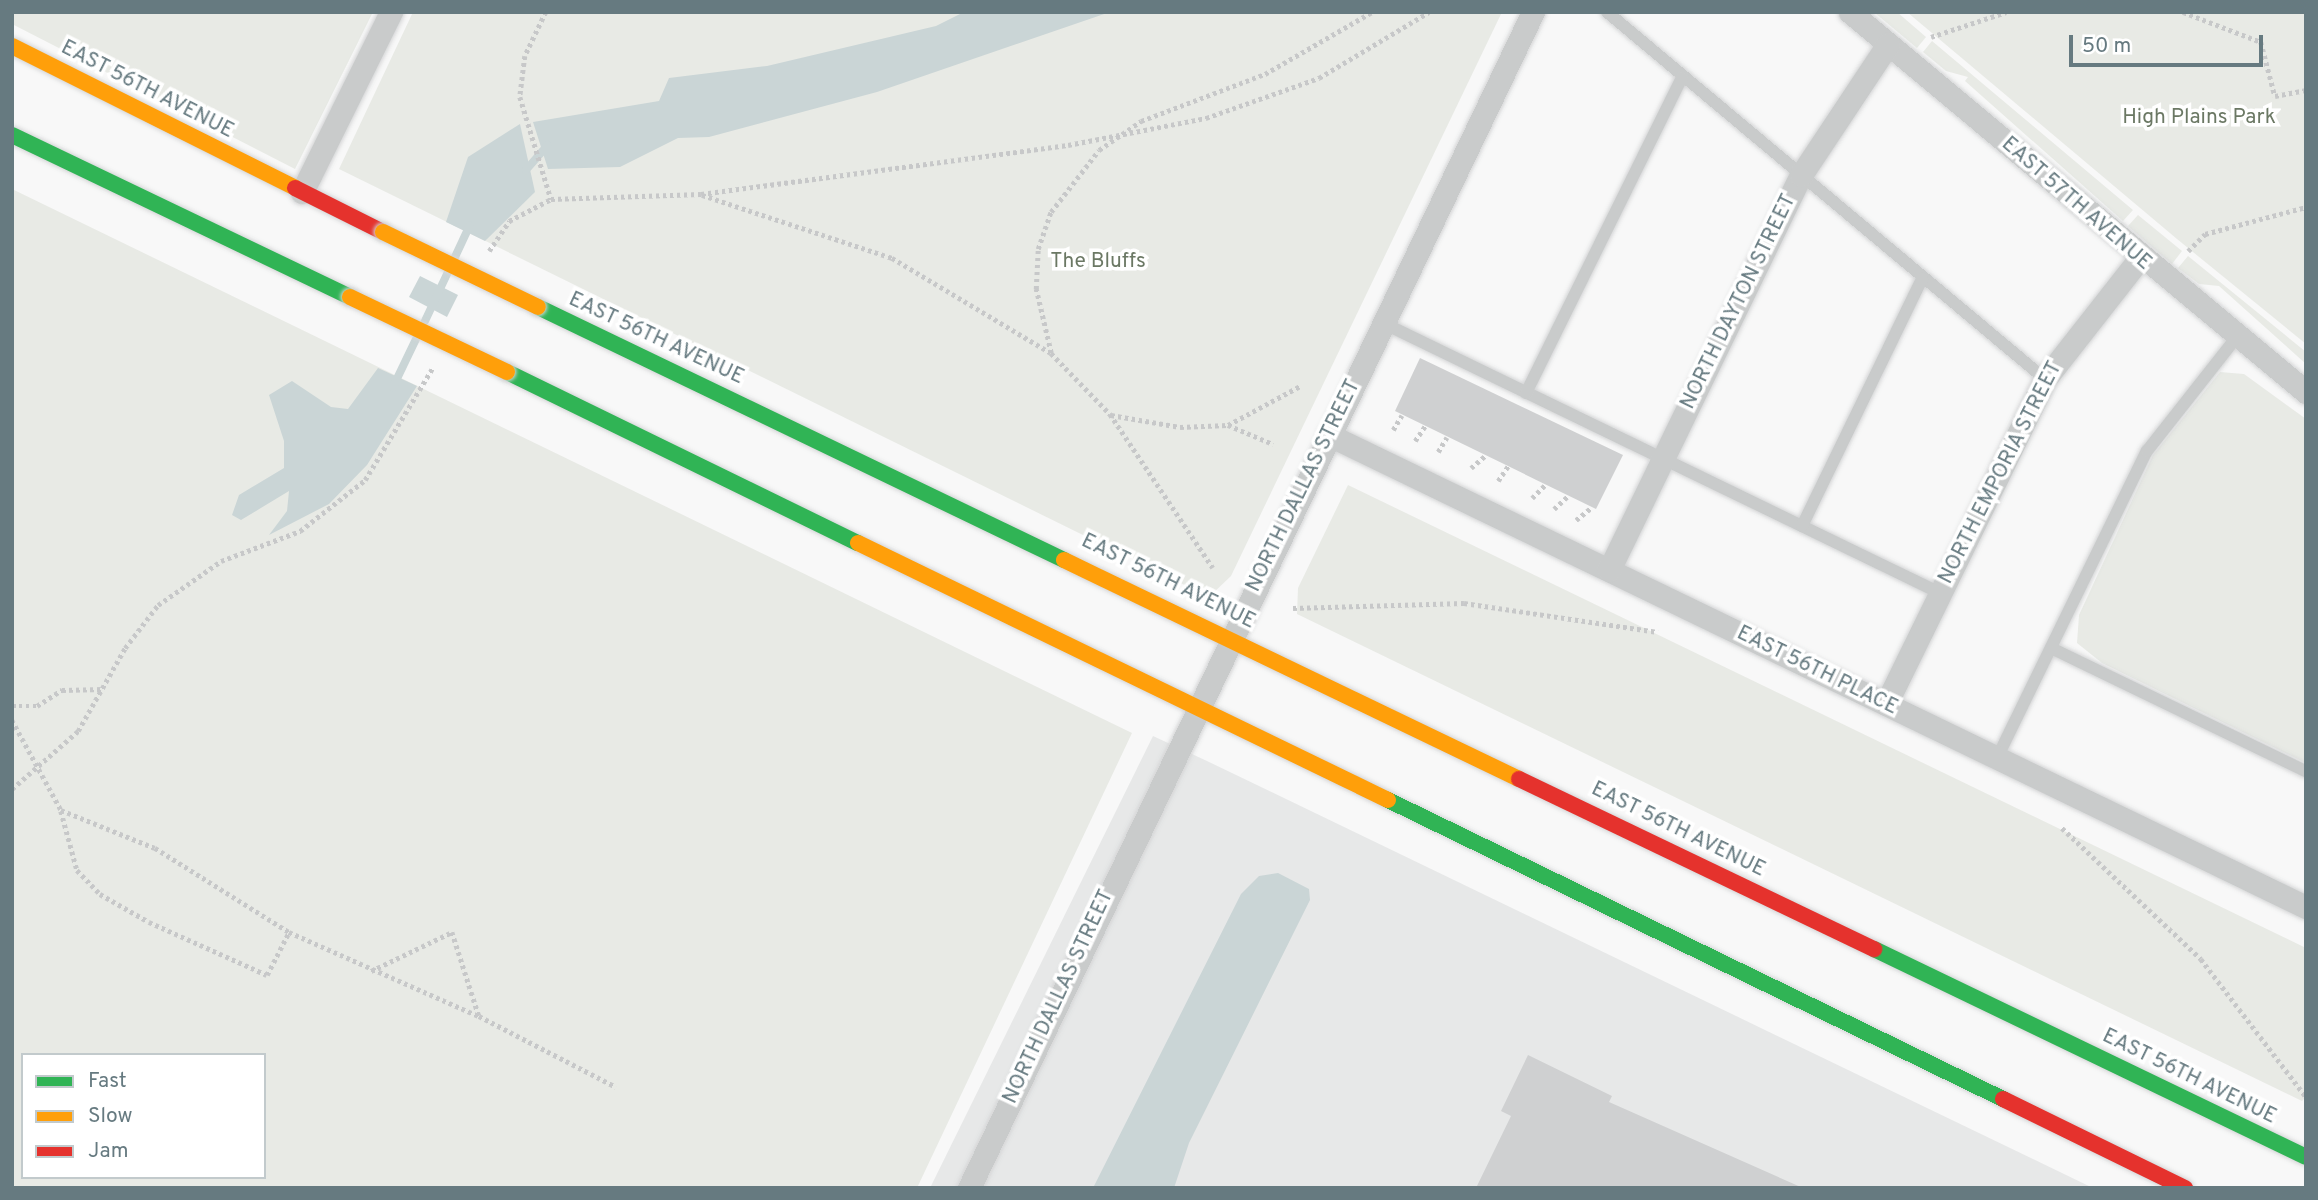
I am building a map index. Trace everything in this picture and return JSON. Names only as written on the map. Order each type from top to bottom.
[{"type":"main road","name":"EAST 56TH AVENUE","points":[[12,46],[383,232],[1233,637],[2306,1157]]},
{"type":"main road","points":[[12,135],[508,372],[2186,1188]]},
{"type":"street","points":[[302,192],[391,12]]},
{"type":"street","name":"NORTH DALLAS STREET","points":[[969,1188],[1196,708],[1233,637],[1533,12]]},
{"type":"street","name":"EAST 57TH AVENUE","points":[[1850,12],[2235,339],[2306,392]]},
{"type":"street","name":"NORTH DAYTON STREET","points":[[1609,570],[1801,175],[1888,44]]},
{"type":"street","name":"NORTH EMPORIA STREET","points":[[1886,704],[2045,379],[2140,258]]},
{"type":"street","name":"EAST 56TH PLACE","points":[[1329,435],[2306,907]]},
{"type":"lane","points":[[1607,12],[1922,279],[2045,379]]},
{"type":"lane","points":[[1526,393],[1682,77]]},
{"type":"lane","points":[[1802,526],[1922,279]]},
{"type":"lane","points":[[1383,323],[1940,593]]},
{"type":"lane","points":[[1997,758],[2153,441],[2235,339]]},
{"type":"lane","points":[[2051,648],[2306,771]]},
{"type":"path","points":[[546,12],[521,69],[525,120],[551,200]]},
{"type":"path","points":[[1051,354],[1036,289],[1038,249],[1061,196],[1112,138],[1265,74],[1373,12]]},
{"type":"path","points":[[487,255],[509,221],[551,200],[701,194],[1112,138],[1282,94],[1359,57],[1429,12]]},
{"type":"path","points":[[1931,37],[2006,12]]},
{"type":"path","points":[[2183,12],[2261,43],[2275,96],[2306,90]]},
{"type":"path","points":[[701,194],[892,258],[1051,354],[1110,414],[1213,568]]},
{"type":"path","points":[[2188,251],[2205,234],[2306,207]]},
{"type":"path","points":[[12,789],[37,772],[78,732],[104,690],[125,648],[169,596],[221,561],[300,531],[365,480],[438,356]]},
{"type":"path","points":[[1228,425],[1300,386]]},
{"type":"path","points":[[1110,414],[1180,427],[1228,425],[1273,444]]},
{"type":"path","points":[[1393,430],[1402,415]]},
{"type":"path","points":[[1415,441],[1425,426]]},
{"type":"path","points":[[1438,452],[1447,437]]},
{"type":"path","points":[[1471,468],[1486,455]]},
{"type":"path","points":[[1498,481],[1508,466]]},
{"type":"path","points":[[1532,498],[1546,484]]},
{"type":"path","points":[[1554,509],[1568,496]]},
{"type":"path","points":[[1576,520],[1592,507]]},
{"type":"path","points":[[1293,608],[1464,603],[1658,632]]},
{"type":"path","points":[[12,706],[37,706],[62,690],[104,690]]},
{"type":"path","points":[[12,720],[37,772],[61,810],[77,870],[100,894],[149,922],[267,975],[289,932]]},
{"type":"path","points":[[61,810],[190,865],[289,932],[370,972],[479,1016],[616,1087]]},
{"type":"path","points":[[2062,828],[2202,959],[2306,1097]]},
{"type":"path","points":[[370,972],[452,932],[479,1016]]},
{"type":"shaded area","points":[[964,12],[1110,12],[877,92],[709,137],[678,138],[620,167],[548,169],[533,122],[659,101],[669,78],[767,66],[936,26]]},
{"type":"shaded area","points":[[520,124],[535,192],[485,241],[446,222],[468,157]]},
{"type":"shaded area","points":[[420,276],[458,295],[447,317],[409,297]]},
{"type":"shaded area","points":[[378,368],[417,386],[367,465],[329,504],[269,535],[287,511],[289,491],[241,520],[232,515],[239,495],[284,468],[284,441],[269,395],[292,381],[331,407],[348,409]]},
{"type":"shaded area","points":[[1153,736],[1207,761],[2093,1188],[930,1188]]},
{"type":"shaded area","points":[[1278,873],[1309,889],[1310,900],[1189,1143],[1174,1188],[1093,1188],[1241,894],[1259,876]]},
{"type":"green space","points":[[12,12],[373,12],[295,169],[12,24]]},
{"type":"green space","name":"The Bluffs","points":[[413,12],[1502,12],[1231,576],[1209,597],[339,169]]},
{"type":"green space","points":[[1897,12],[1926,37],[1917,48],[1875,13]]},
{"type":"green space","name":"High Plains Park","points":[[1907,12],[2306,12],[2306,344],[2177,239]]},
{"type":"green space","points":[[1932,41],[2133,210],[2123,221],[1965,81],[1968,77],[1946,71],[1923,52]]},
{"type":"green space","points":[[12,189],[1132,733],[917,1188],[12,1188]]},
{"type":"green space","points":[[2138,215],[2182,251],[2172,264],[2128,226]]},
{"type":"green space","points":[[2188,256],[2306,352],[2306,364],[2219,286],[2199,284],[2178,268]]},
{"type":"green space","points":[[2220,372],[2244,374],[2306,419],[2306,763],[2102,663],[2077,643],[2079,615],[2153,455]]},
{"type":"green space","points":[[1348,485],[2306,948],[2306,1097],[2302,1101],[1297,614],[1298,588]]},
{"type":"building","points":[[1420,358],[1623,455],[1596,509],[1395,411]]},
{"type":"building","points":[[1528,1055],[1612,1096],[1609,1102],[1803,1188],[1476,1188],[1511,1116],[1501,1111]]},
{"type":"waterway","points":[[526,170],[548,145]]},
{"type":"waterway","points":[[455,257],[470,225]]},
{"type":"waterway","points":[[425,321],[448,272]]},
{"type":"waterway","points":[[393,387],[416,339]]},
{"type":"traffic: fast","points":[[12,135],[350,297]]},
{"type":"traffic: fast","points":[[538,307],[1064,560]]},
{"type":"traffic: fast","points":[[507,372],[858,543]]},
{"type":"traffic: fast","points":[[1388,800],[2003,1099]]},
{"type":"traffic: fast","points":[[1874,949],[2306,1157]]},
{"type":"traffic: slow","points":[[12,46],[295,188]]},
{"type":"traffic: slow","points":[[383,232],[538,307]]},
{"type":"traffic: slow","points":[[350,297],[507,372]]},
{"type":"traffic: slow","points":[[858,543],[1388,800]]},
{"type":"traffic: slow","points":[[1064,560],[1519,779]]},
{"type":"traffic: jam","points":[[295,188],[383,232]]},
{"type":"traffic: jam","points":[[1519,779],[1874,949]]},
{"type":"traffic: jam","points":[[2003,1099],[2185,1188]]}]
